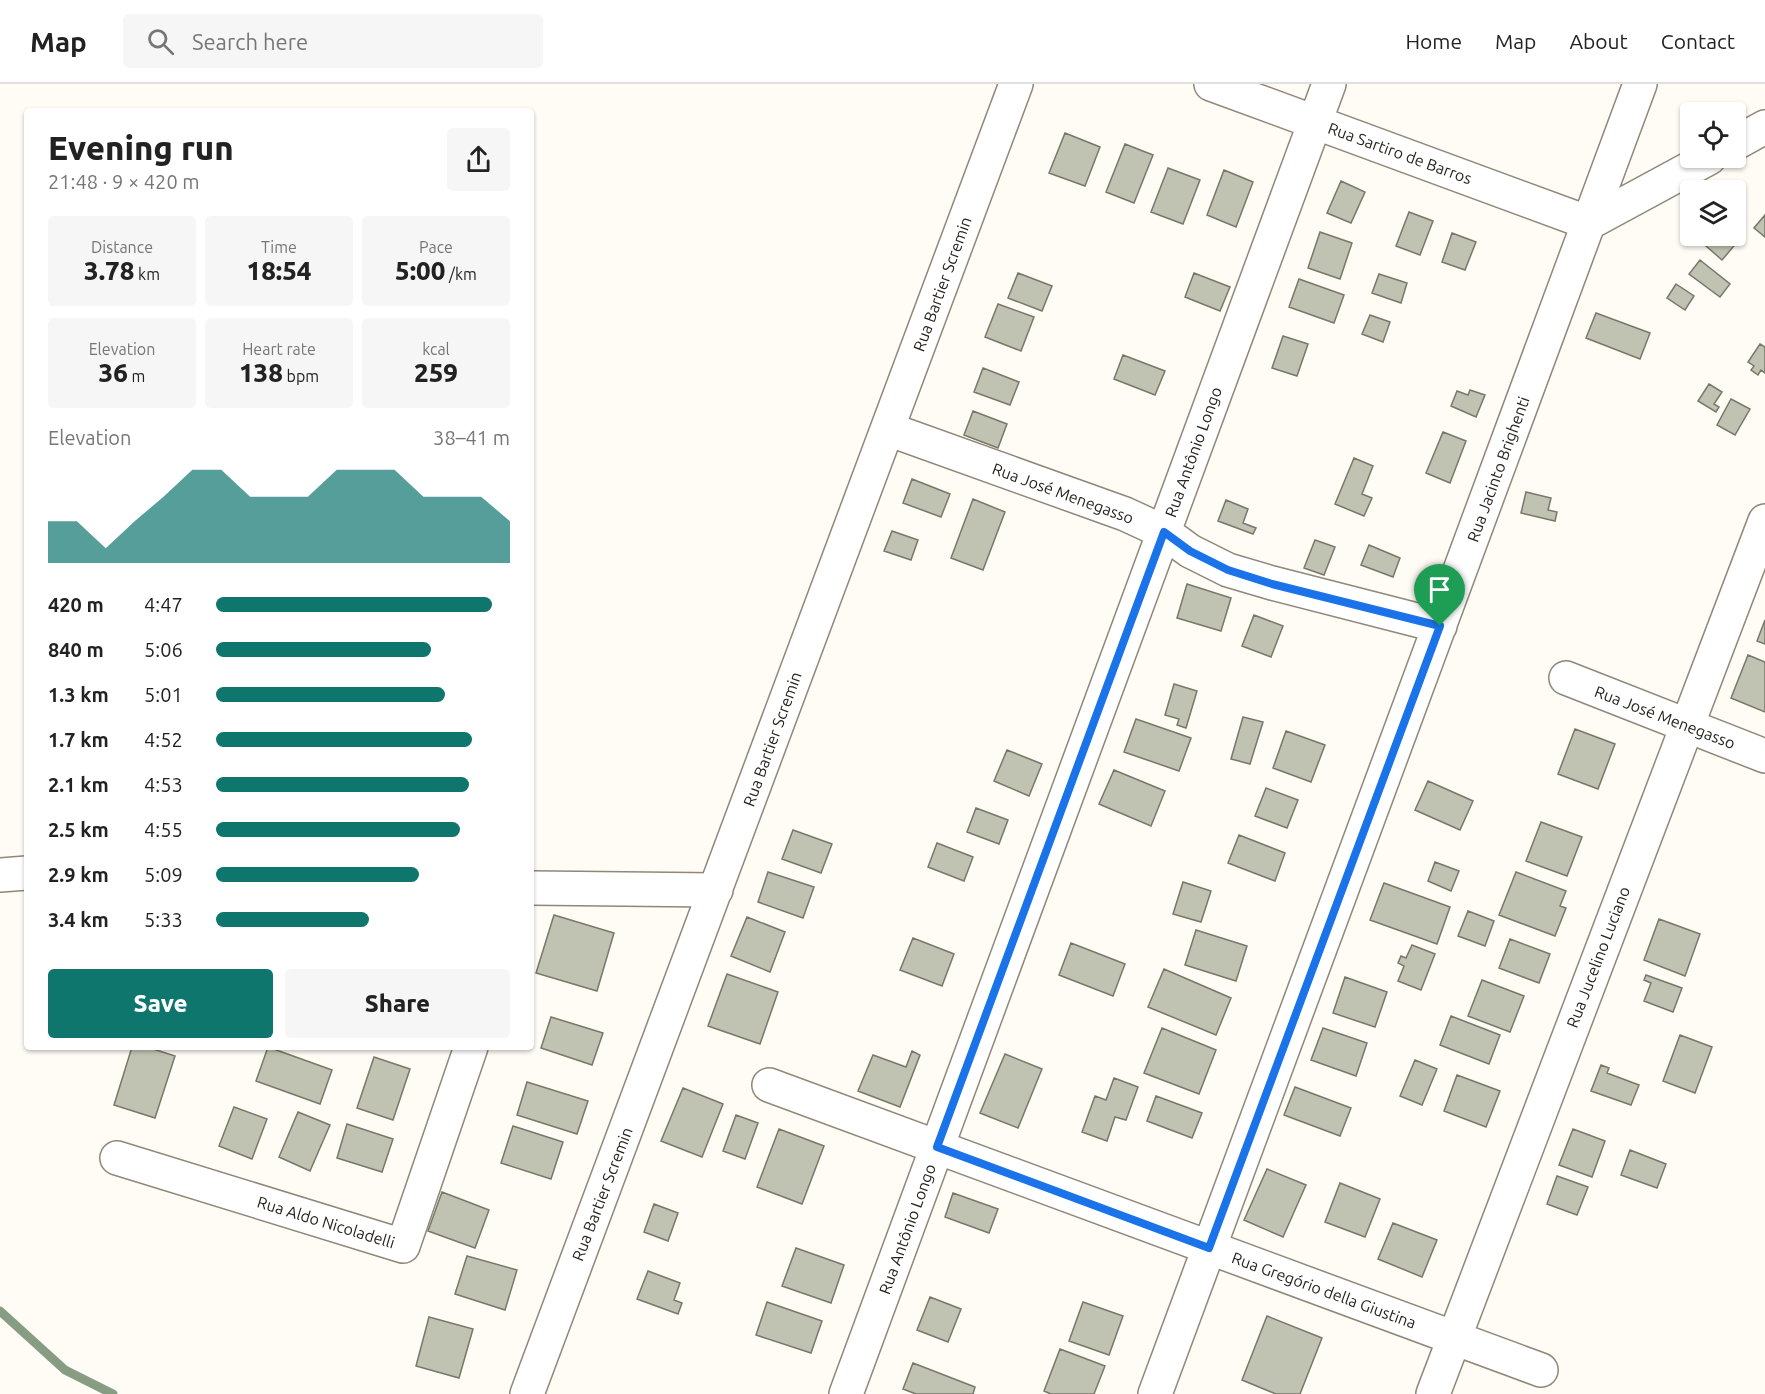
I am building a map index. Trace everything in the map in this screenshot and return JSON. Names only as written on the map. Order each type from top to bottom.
[{"type":"street","name":"Rua Bartier Scremin","points":[[527,1394],[1016,84]]},
{"type":"street","name":"Rua Sartiro de Barros","points":[[1211,84],[1589,223]]},
{"type":"street","name":"Rua Antônio Longo","points":[[846,1394],[1329,84]]},
{"type":"street","name":"Rua Jacinto Brighenti","points":[[1155,1394],[1640,84]]},
{"type":"street","points":[[1746,137],[1765,127]]},
{"type":"street","points":[[1589,223],[1691,168]]},
{"type":"street","name":"Rua José Menegasso","points":[[888,429],[1125,514],[1164,532],[1190,551],[1228,570],[1272,584],[1440,626]]},
{"type":"street","name":"Rua Jucelino Luciano","points":[[1433,1394],[1765,521]]},
{"type":"street","name":"Rua José Menegasso","points":[[1566,678],[1765,756]]},
{"type":"street","points":[[0,875],[24,873]]},
{"type":"street","points":[[534,888],[716,890]]},
{"type":"street","name":"Rua Aldo Nicoladelli","points":[[117,1158],[403,1246],[470,1050]]},
{"type":"street","name":"Rua Gregório della Giustina","points":[[769,1085],[1541,1370]]},
{"type":"building","points":[[1065,133],[1100,147],[1085,186],[1049,173]]},
{"type":"building","points":[[1125,144],[1153,155],[1134,203],[1106,192]]},
{"type":"building","points":[[1168,168],[1200,180],[1183,224],[1151,212]]},
{"type":"building","points":[[1224,170],[1253,182],[1236,227],[1207,215]]},
{"type":"building","points":[[1341,181],[1365,192],[1351,223],[1327,213]]},
{"type":"building","points":[[1409,212],[1433,221],[1420,255],[1396,246]]},
{"type":"building","points":[[1765,215],[1765,237],[1754,228]]},
{"type":"building","points":[[1320,232],[1352,243],[1340,279],[1308,268]]},
{"type":"building","points":[[1452,233],[1476,242],[1465,270],[1442,262]]},
{"type":"building","points":[[1706,246],[1734,246],[1722,260]]},
{"type":"building","points":[[1700,260],[1730,284],[1720,297],[1689,274]]},
{"type":"building","points":[[1018,273],[1052,286],[1042,311],[1008,298]]},
{"type":"building","points":[[1194,273],[1230,287],[1220,311],[1185,297]]},
{"type":"building","points":[[1379,274],[1407,283],[1401,303],[1372,293]]},
{"type":"building","points":[[1299,279],[1344,295],[1334,323],[1289,307]]},
{"type":"building","points":[[1676,284],[1694,296],[1685,310],[1667,298]]},
{"type":"building","points":[[998,304],[1034,317],[1021,351],[985,337]]},
{"type":"building","points":[[1596,313],[1650,333],[1640,359],[1586,338]]},
{"type":"building","points":[[1370,315],[1390,322],[1383,342],[1362,334]]},
{"type":"building","points":[[1283,336],[1308,344],[1297,376],[1272,368]]},
{"type":"building","points":[[1760,344],[1765,347],[1765,373],[1761,370],[1758,375],[1751,370],[1754,366],[1748,362]]},
{"type":"building","points":[[1123,355],[1165,371],[1155,395],[1114,379]]},
{"type":"building","points":[[983,368],[1019,382],[1010,405],[974,392]]},
{"type":"building","points":[[1709,384],[1722,392],[1714,404],[1719,407],[1716,412],[1698,401]]},
{"type":"building","points":[[1470,390],[1485,395],[1476,417],[1451,406],[1457,391],[1468,395]]},
{"type":"building","points":[[1731,399],[1750,409],[1735,435],[1717,425]]},
{"type":"building","points":[[973,411],[1007,424],[998,448],[964,435]]},
{"type":"building","points":[[1443,432],[1466,441],[1450,483],[1426,473]]},
{"type":"building","points":[[1354,458],[1373,466],[1362,494],[1372,498],[1364,516],[1335,504]]},
{"type":"building","points":[[912,479],[950,494],[941,517],[903,503]]},
{"type":"building","points":[[1526,492],[1551,498],[1548,510],[1557,512],[1555,521],[1521,513]]},
{"type":"building","points":[[973,499],[1005,512],[983,570],[951,558]]},
{"type":"building","points":[[1226,500],[1248,509],[1243,523],[1256,528],[1253,534],[1218,521]]},
{"type":"building","points":[[892,531],[918,540],[911,560],[884,551]]},
{"type":"building","points":[[1315,540],[1335,547],[1324,575],[1304,568]]},
{"type":"building","points":[[1369,545],[1400,558],[1393,577],[1361,565]]},
{"type":"building","points":[[1187,584],[1231,598],[1221,631],[1177,618]]},
{"type":"building","points":[[1254,615],[1283,626],[1271,657],[1242,646]]},
{"type":"building","points":[[1765,620],[1765,644],[1757,641]]},
{"type":"building","points":[[1748,655],[1765,662],[1765,712],[1731,698]]},
{"type":"building","points":[[1174,684],[1197,691],[1186,728],[1177,725],[1179,719],[1165,715]]},
{"type":"building","points":[[1243,717],[1263,722],[1250,764],[1231,759]]},
{"type":"building","points":[[1136,719],[1191,738],[1179,771],[1124,752]]},
{"type":"building","points":[[1575,729],[1615,744],[1598,789],[1558,774]]},
{"type":"building","points":[[1286,731],[1325,745],[1311,782],[1273,768]]},
{"type":"building","points":[[1007,750],[1042,764],[1029,796],[994,781]]},
{"type":"building","points":[[1114,770],[1165,791],[1151,826],[1099,804]]},
{"type":"building","points":[[1428,781],[1473,801],[1460,830],[1415,810]]},
{"type":"building","points":[[1266,788],[1298,800],[1287,828],[1255,816]]},
{"type":"building","points":[[976,808],[1008,820],[999,844],[967,832]]},
{"type":"building","points":[[1541,822],[1582,837],[1567,876],[1526,861]]},
{"type":"building","points":[[793,830],[832,844],[821,873],[782,859]]},
{"type":"building","points":[[1239,835],[1285,853],[1275,881],[1228,863]]},
{"type":"building","points":[[937,843],[973,857],[964,881],[928,867]]},
{"type":"building","points":[[1435,862],[1459,871],[1451,891],[1428,881]]},
{"type":"building","points":[[768,872],[814,887],[803,918],[758,902]]},
{"type":"building","points":[[1516,872],[1566,891],[1560,906],[1566,908],[1555,936],[1499,915]]},
{"type":"building","points":[[1183,882],[1211,891],[1201,922],[1173,914]]},
{"type":"building","points":[[1384,883],[1450,907],[1437,944],[1370,920]]},
{"type":"building","points":[[1468,911],[1494,921],[1485,946],[1458,936]]},
{"type":"building","points":[[554,915],[614,933],[597,991],[536,973]]},
{"type":"building","points":[[747,917],[785,932],[770,972],[731,956]]},
{"type":"building","points":[[1659,919],[1700,934],[1685,976],[1644,960]]},
{"type":"building","points":[[1196,930],[1247,946],[1236,981],[1185,965]]},
{"type":"building","points":[[913,938],[954,954],[942,986],[900,970]]},
{"type":"building","points":[[1510,939],[1550,954],[1539,983],[1499,968]]},
{"type":"building","points":[[1071,943],[1125,964],[1113,996],[1059,975]]},
{"type":"building","points":[[1412,945],[1435,954],[1421,990],[1398,981],[1404,966],[1398,963],[1401,956],[1406,958]]},
{"type":"building","points":[[1164,969],[1231,998],[1216,1035],[1148,1007]]},
{"type":"building","points":[[727,974],[778,992],[760,1044],[708,1026]]},
{"type":"building","points":[[1646,975],[1682,988],[1673,1012],[1644,1001],[1651,983],[1644,980]]},
{"type":"building","points":[[1345,977],[1387,992],[1375,1027],[1333,1013]]},
{"type":"building","points":[[1482,980],[1524,996],[1510,1032],[1468,1016]]},
{"type":"building","points":[[1451,1016],[1500,1035],[1489,1064],[1440,1045]]},
{"type":"building","points":[[551,1017],[603,1033],[592,1065],[541,1048]]},
{"type":"building","points":[[1162,1028],[1216,1050],[1199,1094],[1144,1073]]},
{"type":"building","points":[[1323,1028],[1367,1043],[1356,1076],[1311,1060]]},
{"type":"building","points":[[1680,1035],[1712,1047],[1695,1093],[1663,1081]]},
{"type":"building","points":[[131,1050],[156,1050],[175,1056],[155,1118],[114,1105]]},
{"type":"building","points":[[267,1050],[276,1050],[332,1070],[320,1104],[256,1081]]},
{"type":"building","points":[[912,1051],[920,1055],[900,1107],[858,1091],[873,1055],[906,1067]]},
{"type":"building","points":[[1005,1054],[1042,1069],[1018,1128],[980,1113]]},
{"type":"building","points":[[374,1057],[410,1069],[393,1120],[357,1108]]},
{"type":"building","points":[[1415,1060],[1437,1069],[1422,1105],[1400,1096]]},
{"type":"building","points":[[1601,1065],[1609,1068],[1607,1073],[1639,1085],[1631,1105],[1591,1091]]},
{"type":"building","points":[[1457,1075],[1500,1091],[1486,1127],[1444,1111]]},
{"type":"building","points":[[1114,1078],[1138,1087],[1126,1120],[1115,1117],[1107,1141],[1082,1132],[1095,1096],[1106,1100]]},
{"type":"building","points":[[527,1082],[588,1101],[577,1134],[517,1115]]},
{"type":"building","points":[[1295,1087],[1351,1108],[1340,1136],[1284,1115]]},
{"type":"building","points":[[683,1088],[723,1104],[702,1157],[661,1141]]},
{"type":"building","points":[[1156,1096],[1202,1113],[1192,1138],[1147,1121]]},
{"type":"building","points":[[234,1107],[267,1119],[252,1159],[219,1146]]},
{"type":"building","points":[[298,1112],[330,1125],[310,1171],[279,1157]]},
{"type":"building","points":[[736,1115],[758,1123],[745,1159],[723,1151]]},
{"type":"building","points":[[347,1124],[393,1139],[382,1172],[337,1158]]},
{"type":"building","points":[[513,1126],[563,1142],[551,1179],[501,1163]]},
{"type":"building","points":[[779,1129],[824,1146],[802,1204],[757,1187]]},
{"type":"building","points":[[1573,1129],[1605,1141],[1592,1177],[1559,1165]]},
{"type":"building","points":[[1630,1150],[1666,1164],[1657,1188],[1621,1175]]},
{"type":"building","points":[[1267,1169],[1306,1185],[1283,1237],[1244,1220]]},
{"type":"building","points":[[1557,1176],[1588,1187],[1577,1215],[1547,1204]]},
{"type":"building","points":[[1340,1183],[1380,1199],[1365,1237],[1325,1222]]},
{"type":"building","points":[[442,1192],[489,1210],[475,1248],[428,1231]]},
{"type":"building","points":[[953,1193],[998,1209],[989,1233],[945,1217]]},
{"type":"building","points":[[654,1204],[678,1213],[668,1241],[644,1232]]},
{"type":"building","points":[[1393,1223],[1437,1240],[1422,1277],[1378,1259]]},
{"type":"building","points":[[796,1248],[844,1265],[831,1303],[782,1286]]},
{"type":"building","points":[[467,1256],[517,1270],[505,1310],[455,1294]]},
{"type":"building","points":[[648,1271],[680,1283],[674,1300],[682,1303],[678,1314],[637,1299]]},
{"type":"building","points":[[930,1297],[961,1309],[948,1342],[917,1330]]},
{"type":"building","points":[[767,1302],[822,1321],[811,1353],[756,1335]]},
{"type":"building","points":[[1083,1302],[1123,1316],[1109,1355],[1069,1341]]},
{"type":"building","points":[[1267,1316],[1322,1338],[1300,1394],[1276,1394],[1242,1380]]},
{"type":"building","points":[[429,1317],[473,1329],[459,1378],[416,1366]]},
{"type":"building","points":[[1060,1349],[1105,1366],[1094,1394],[1051,1394],[1044,1391]]},
{"type":"building","points":[[913,1363],[975,1387],[973,1394],[916,1394],[903,1389]]},
{"type":"waterway","points":[[0,1311],[65,1370],[113,1394]]},
{"type":"route","points":[[1164,532],[1190,551],[1228,570],[1272,584],[1440,626],[1209,1248],[937,1147],[1164,532]]}]
